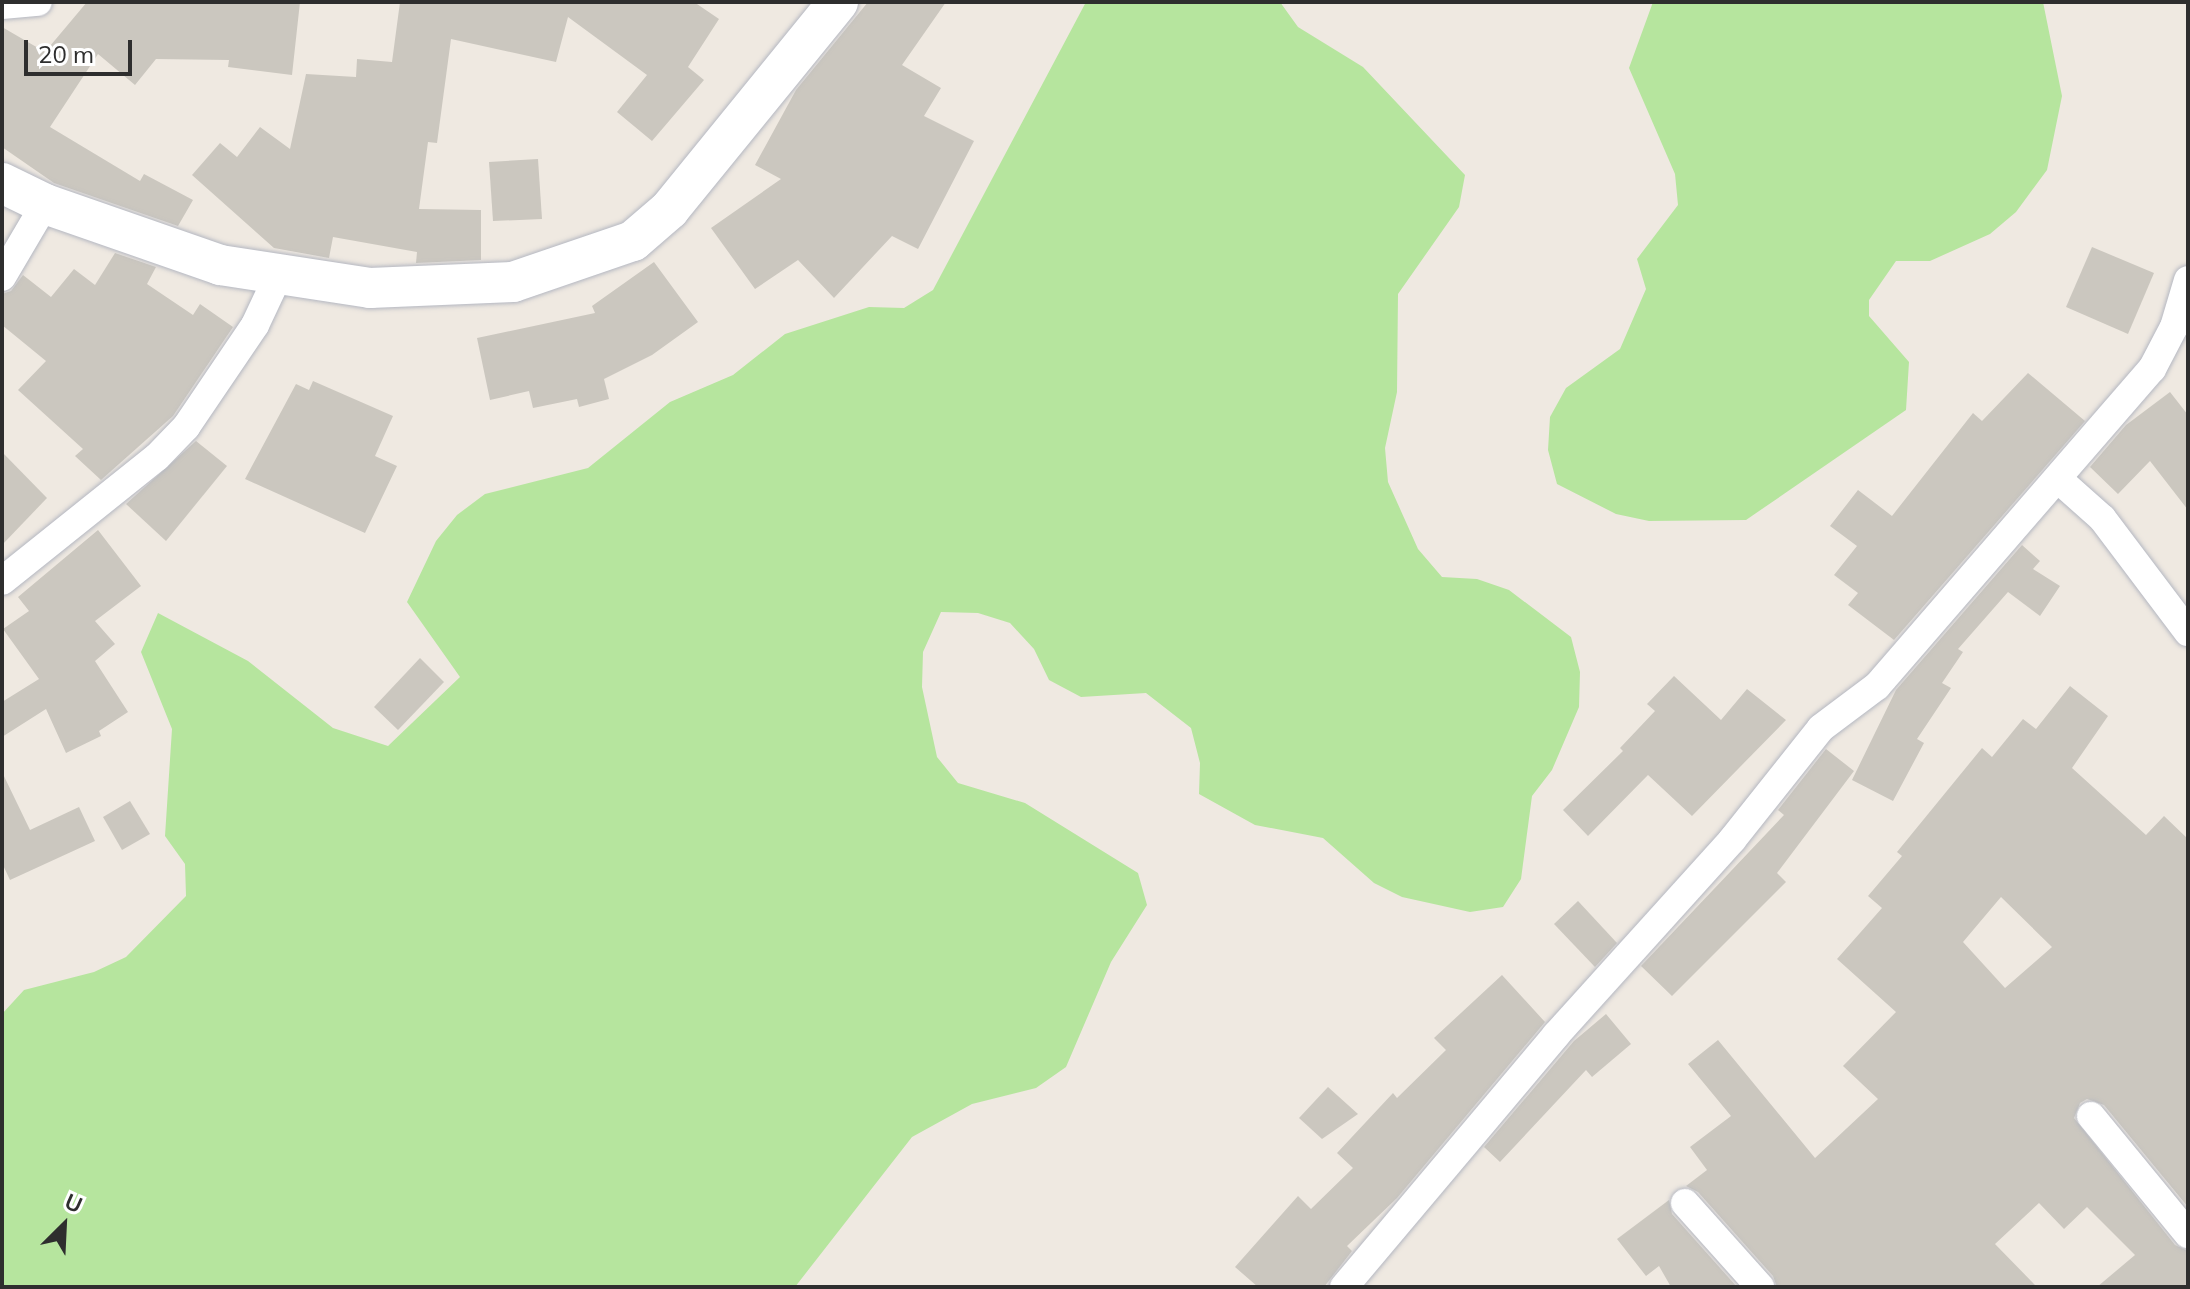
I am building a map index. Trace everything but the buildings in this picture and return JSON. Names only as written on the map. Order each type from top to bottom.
[{"type":"main road","points":[[2,183],[45,204],[220,265],[370,288],[445,289],[513,282],[633,241],[669,210],[838,2]]},
{"type":"street","points":[[2,5],[38,2]]},
{"type":"street","points":[[2,277],[45,204]]},
{"type":"street","points":[[2,581],[157,457],[186,427],[255,325],[279,274]]},
{"type":"street","points":[[1344,1287],[1556,1035],[1732,840],[1821,728],[1877,686],[2157,361],[2188,280]]},
{"type":"street","points":[[2058,479],[2102,518],[2188,632]]},
{"type":"street","points":[[2091,1116],[2188,1234]]},
{"type":"street","points":[[1685,1203],[1760,1287]]},
{"type":"green space","points":[[1086,2],[1280,2],[1298,27],[1363,67],[1465,175],[1459,207],[1398,294],[1397,392],[1385,448],[1388,482],[1418,549],[1442,577],[1477,579],[1509,590],[1571,637],[1580,672],[1579,707],[1552,770],[1532,796],[1521,879],[1503,907],[1470,912],[1402,897],[1374,883],[1323,838],[1255,825],[1199,794],[1200,763],[1191,728],[1146,693],[1081,697],[1049,680],[1034,649],[1010,623],[978,613],[941,612],[923,652],[922,687],[937,757],[958,783],[1025,803],[1138,873],[1147,905],[1111,962],[1066,1067],[1036,1088],[972,1104],[912,1137],[795,1287],[2,1287],[2,1014],[24,990],[94,972],[126,957],[186,896],[185,864],[165,836],[172,729],[141,652],[158,613],[248,661],[333,728],[388,746],[460,677],[407,602],[436,541],[457,515],[485,494],[588,468],[670,402],[733,375],[785,334],[869,307],[904,308],[933,290]]},
{"type":"green space","points":[[1653,2],[2043,2],[2062,96],[2047,170],[2016,212],[1990,234],[1930,261],[1896,261],[1869,300],[1869,316],[1909,362],[1906,410],[1746,520],[1649,521],[1616,514],[1557,484],[1548,450],[1550,417],[1566,388],[1620,349],[1646,289],[1637,259],[1678,205],[1675,174],[1629,68]]}]
